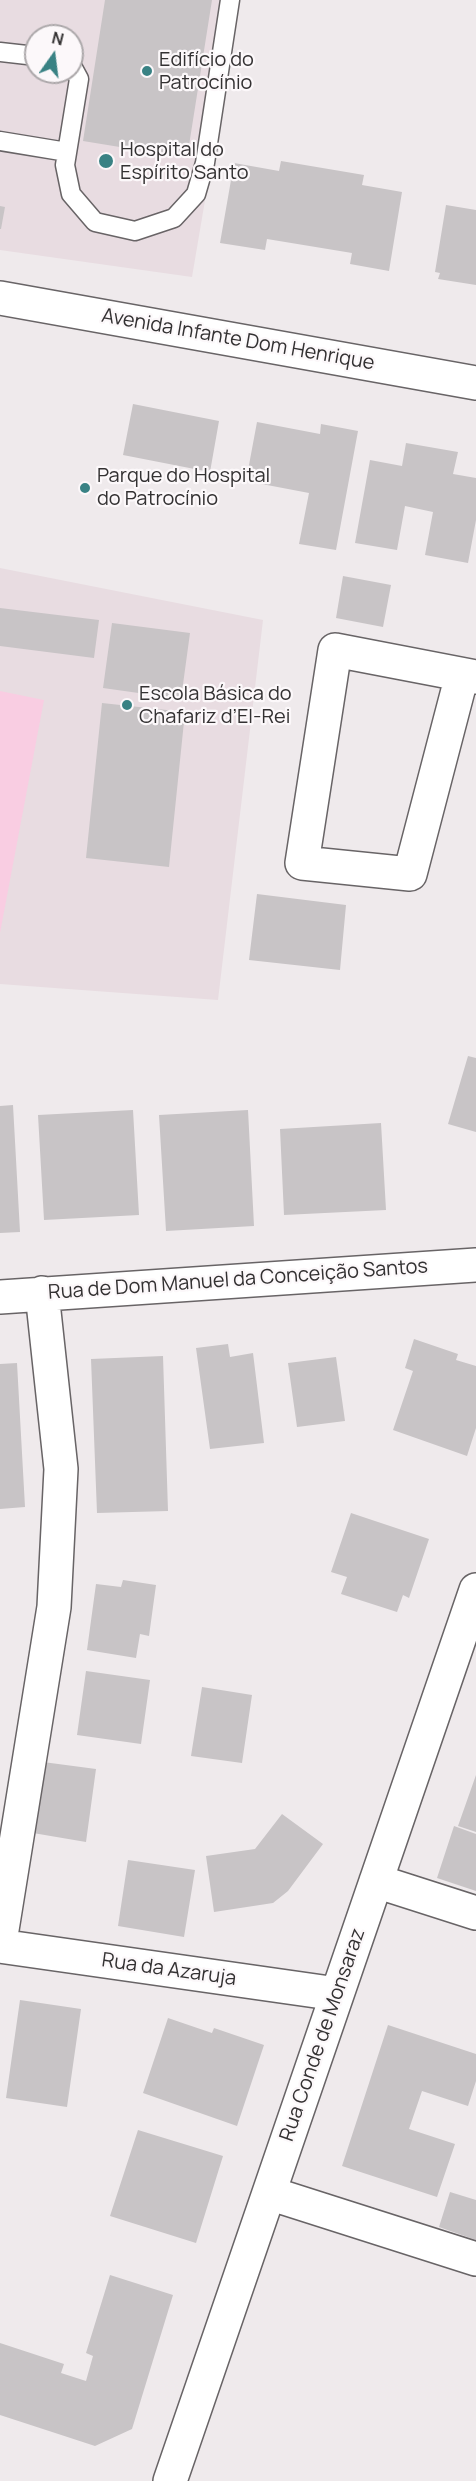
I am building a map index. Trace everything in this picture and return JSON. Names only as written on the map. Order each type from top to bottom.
[{"type":"street","name":"Avenida Infante Dom Henrique","points":[[0,298],[476,382]]},
{"type":"street","points":[[335,650],[469,676],[410,874],[302,863],[335,650]]},
{"type":"street","name":"Rua de Dom Manuel da Conceição Santos","points":[[0,1297],[476,1265]]},
{"type":"street","points":[[0,1944],[55,1597],[61,1469],[42,1293]]},
{"type":"street","name":"Rua Conde de Monsaraz","points":[[170,2481],[476,1590]]},
{"type":"street","points":[[376,1881],[476,1913]]},
{"type":"street","name":"Rua da Azaruja","points":[[0,1944],[337,1994]]},
{"type":"street","points":[[269,2193],[476,2259]]},
{"type":"lane","points":[[78,84],[65,165],[71,194],[95,222],[135,231],[174,218],[196,194],[205,163],[230,0]]},
{"type":"lane","points":[[0,52],[24,55]]},
{"type":"lane","points":[[0,141],[67,152]]},
{"type":"shaded area","name":"Hospital do Espírito Santo","points":[[0,0],[239,0],[192,277],[0,250]]},
{"type":"shaded area","name":"Escola Básica do Chafariz d’El-Rei","points":[[0,568],[263,620],[218,1000],[0,984]]},
{"type":"shaded area","points":[[0,691],[44,700],[0,933]]},
{"type":"building","name":"Edifício do Patrocínio","points":[[105,0],[212,0],[187,158],[83,141]]},
{"type":"building","points":[[281,161],[364,175],[362,185],[402,192],[389,271],[350,264],[352,253],[267,239],[265,250],[220,243],[234,163],[279,171]]},
{"type":"building","points":[[446,205],[476,210],[476,285],[438,279],[440,273],[435,272]]},
{"type":"building","points":[[0,206],[5,207],[1,229],[0,229]]},
{"type":"building","points":[[133,404],[219,421],[210,472],[123,455]]},
{"type":"building","points":[[257,422],[320,434],[321,424],[358,431],[336,550],[299,544],[309,493],[246,481]]},
{"type":"building","points":[[406,443],[458,452],[453,474],[476,478],[476,520],[468,563],[425,555],[433,512],[405,506],[397,550],[355,543],[370,460],[402,466]]},
{"type":"building","points":[[343,576],[391,585],[383,627],[336,618]]},
{"type":"building","points":[[0,608],[99,620],[94,658],[0,646]]},
{"type":"building","points":[[112,623],[190,633],[181,699],[103,688]]},
{"type":"building","points":[[102,703],[185,712],[169,867],[86,858]]},
{"type":"building","points":[[257,894],[346,905],[340,970],[249,960]]},
{"type":"building","points":[[468,1056],[476,1058],[476,1132],[448,1124]]},
{"type":"building","points":[[13,1105],[20,1232],[0,1233],[0,1106]]},
{"type":"building","points":[[133,1110],[139,1215],[44,1220],[38,1115]]},
{"type":"building","points":[[248,1110],[254,1226],[166,1231],[159,1115]]},
{"type":"building","points":[[381,1123],[386,1210],[284,1215],[280,1129]]},
{"type":"building","points":[[414,1339],[458,1354],[456,1360],[476,1366],[476,1428],[467,1456],[393,1430],[413,1371],[405,1368]]},
{"type":"building","points":[[228,1344],[230,1357],[253,1353],[264,1443],[210,1449],[196,1348]]},
{"type":"building","points":[[163,1356],[168,1511],[97,1513],[91,1359]]},
{"type":"building","points":[[336,1357],[345,1421],[297,1427],[288,1363]]},
{"type":"building","points":[[17,1363],[25,1507],[0,1509],[0,1364]]},
{"type":"building","points":[[351,1513],[429,1539],[409,1598],[403,1595],[397,1612],[341,1594],[347,1577],[331,1572]]},
{"type":"building","points":[[123,1580],[156,1585],[149,1636],[140,1634],[136,1658],[87,1650],[96,1584],[121,1587]]},
{"type":"building","points":[[86,1671],[150,1680],[141,1744],[77,1735]]},
{"type":"building","points":[[202,1687],[252,1695],[242,1763],[191,1756]]},
{"type":"building","points":[[43,1762],[96,1769],[86,1842],[33,1833]]},
{"type":"building","points":[[476,1775],[476,1832],[458,1826]]},
{"type":"building","points":[[282,1814],[323,1844],[288,1891],[273,1903],[214,1912],[206,1856],[255,1849]]},
{"type":"building","points":[[454,1826],[476,1834],[476,1891],[437,1878]]},
{"type":"building","points":[[128,1860],[195,1870],[184,1937],[118,1926]]},
{"type":"building","points":[[20,2000],[81,2009],[67,2107],[6,2098]]},
{"type":"building","points":[[168,2018],[212,2033],[214,2028],[264,2045],[237,2126],[143,2093]]},
{"type":"building","points":[[388,2025],[476,2054],[476,2081],[468,2106],[422,2091],[409,2129],[455,2144],[437,2197],[342,2166]]},
{"type":"building","points":[[138,2130],[223,2156],[196,2243],[110,2216]]},
{"type":"building","points":[[450,2192],[476,2200],[476,2240],[439,2227]]},
{"type":"building","points":[[110,2275],[173,2295],[132,2429],[95,2446],[0,2415],[0,2343],[64,2364],[61,2373],[86,2381],[93,2356],[86,2353]]},
{"type":"place","name":"Edifício do Patrocínio","points":[[147,71]]},
{"type":"place","name":"Hospital do Espírito Santo","points":[[106,161]]},
{"type":"place","name":"Parque do Hospital do Patrocínio","points":[[85,488]]},
{"type":"place","name":"Escola Básica do Chafariz d’El-Rei","points":[[127,705]]}]
